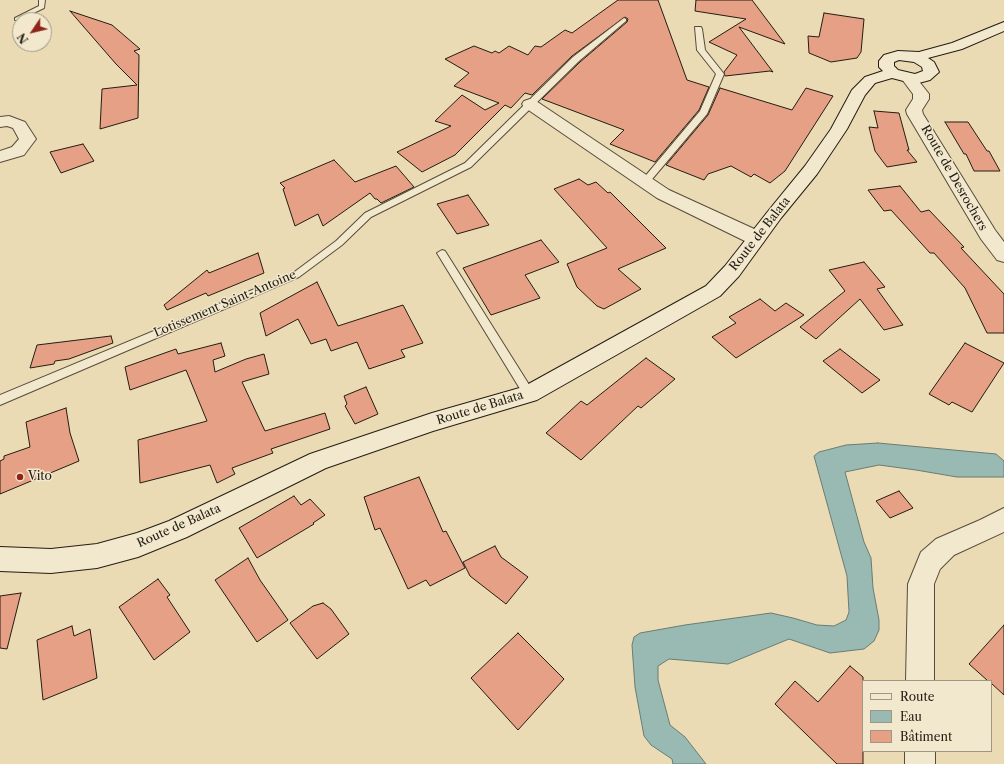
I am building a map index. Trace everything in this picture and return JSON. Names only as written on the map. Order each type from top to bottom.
[{"type":"main road","name":"Route de Balata","points":[[0,559],[50,561],[82,558],[97,556],[138,545],[178,529],[318,461],[432,422],[528,394],[713,291],[732,271],[756,238],[811,170],[839,129],[858,93],[870,80],[889,68],[889,58],[892,56],[919,56],[957,46],[1004,26]]},
{"type":"main road","name":"Route de Balata","points":[[911,56],[924,62],[927,71],[957,46]]},
{"type":"main road","points":[[889,68],[909,78],[927,71]]},
{"type":"main road","name":"Route de Desrochers","points":[[920,119],[930,99],[927,71]]},
{"type":"main road","name":"Route de Desrochers","points":[[909,78],[921,94],[921,99],[914,110],[988,234],[1004,255]]},
{"type":"main road","points":[[530,104],[664,194],[756,238]]},
{"type":"main road","points":[[0,122],[9,121],[19,125],[28,139],[18,151],[0,157]]},
{"type":"main road","points":[[920,680],[921,584],[930,561],[945,547],[989,528],[1004,519]]},
{"type":"main road","points":[[920,752],[920,764]]},
{"type":"lane","points":[[34,12],[42,7],[42,0]]},
{"type":"lane","name":"Lotissement Saint-Antoine","points":[[0,400],[296,275],[339,242],[368,215],[468,165],[576,59],[624,20]]},
{"type":"lane","points":[[645,182],[704,112],[720,74],[701,50],[698,29]]},
{"type":"lane","points":[[442,253],[528,394]]},
{"type":"water","points":[[878,443],[996,454],[1004,461],[1004,477],[957,477],[879,465],[845,472],[864,542],[871,558],[873,588],[879,620],[879,630],[874,641],[864,649],[830,653],[789,639],[728,664],[669,659],[658,666],[658,680],[670,725],[685,737],[706,764],[673,764],[672,759],[651,745],[644,736],[635,687],[632,645],[634,637],[640,633],[685,625],[771,613],[817,625],[834,626],[846,620],[849,612],[847,576],[814,456],[819,452],[846,445]]},
{"type":"building","points":[[618,0],[658,0],[687,80],[709,87],[699,110],[655,162],[610,144],[624,130],[542,99],[580,62],[627,22],[628,19],[625,17],[572,56],[532,95],[525,93],[511,108],[505,105],[455,155],[422,172],[397,152],[451,126],[435,121],[462,95],[485,110],[499,103],[454,86],[469,73],[445,59],[474,46],[492,53],[495,51],[499,53],[509,46],[528,55],[535,46],[541,47],[565,30],[572,33]]},
{"type":"building","points":[[696,0],[752,0],[785,44],[739,27],[773,72],[770,71],[725,76],[724,72],[737,55],[709,42],[746,19],[695,11]]},
{"type":"building","points":[[70,11],[112,25],[140,49],[134,51],[139,55],[138,118],[100,129],[102,89],[137,85],[116,64]]},
{"type":"building","points":[[824,13],[864,19],[861,52],[857,58],[831,62],[809,53],[808,36],[819,37]]},
{"type":"building","points":[[720,88],[792,110],[806,88],[833,96],[785,171],[770,183],[754,174],[751,177],[731,166],[708,174],[704,180],[666,165],[708,115]]},
{"type":"building","points":[[874,111],[899,113],[909,150],[907,150],[917,162],[887,167],[875,151],[869,127],[878,128]]},
{"type":"building","points":[[945,122],[968,122],[987,151],[989,151],[1000,171],[974,171],[966,154],[964,154]]},
{"type":"building","points":[[83,144],[94,161],[61,173],[50,152]]},
{"type":"building","points":[[334,160],[355,182],[396,166],[414,187],[381,203],[370,193],[323,226],[318,214],[295,226],[283,189],[285,188],[280,183]]},
{"type":"building","points":[[579,179],[588,185],[596,182],[608,193],[610,192],[666,248],[618,269],[641,289],[604,309],[597,306],[577,287],[567,264],[607,248],[554,189]]},
{"type":"building","points":[[900,186],[921,212],[929,210],[964,247],[961,248],[1004,294],[1004,333],[987,333],[965,288],[934,253],[930,253],[891,210],[884,211],[868,190]]},
{"type":"building","points":[[468,195],[489,225],[457,234],[437,204]]},
{"type":"building","points":[[541,240],[559,262],[525,275],[540,298],[491,315],[463,268]]},
{"type":"building","points":[[258,253],[264,273],[208,296],[206,293],[167,310],[164,305],[207,270],[209,273]]},
{"type":"building","points":[[864,262],[885,287],[877,289],[903,325],[884,330],[860,299],[816,339],[800,327],[845,291],[829,270]]},
{"type":"building","points":[[317,282],[338,326],[403,305],[423,343],[401,350],[405,357],[369,369],[357,342],[331,351],[326,339],[311,344],[298,319],[266,336],[260,313]]},
{"type":"building","points":[[760,299],[775,311],[786,303],[804,315],[736,358],[712,337],[736,323],[729,317]]},
{"type":"building","points":[[111,336],[113,343],[69,359],[55,361],[54,364],[30,368],[37,345]]},
{"type":"building","points":[[221,343],[225,356],[213,360],[215,372],[246,359],[264,354],[269,374],[242,382],[265,431],[325,413],[330,429],[271,449],[273,453],[232,468],[235,474],[217,483],[210,465],[140,483],[138,440],[207,421],[186,370],[130,390],[125,367],[176,349],[178,354]]},
{"type":"building","points":[[965,343],[1004,363],[972,412],[952,402],[949,405],[929,394]]},
{"type":"building","points":[[840,349],[880,380],[862,393],[823,361]]},
{"type":"building","points":[[646,358],[675,379],[641,408],[638,406],[581,460],[546,433],[581,401],[587,405]]},
{"type":"building","points":[[366,387],[378,414],[355,424],[345,406],[347,404],[344,396]]},
{"type":"building","name":"Vito","points":[[66,408],[70,433],[79,461],[0,494],[0,461],[4,459],[4,456],[30,447],[26,422]]},
{"type":"building","points":[[419,477],[443,532],[446,531],[465,568],[430,586],[426,580],[408,589],[380,528],[375,530],[364,497]]},
{"type":"building","points":[[899,491],[913,508],[890,518],[876,501]]},
{"type":"building","points":[[294,496],[301,505],[310,499],[325,515],[313,523],[314,524],[257,558],[239,528]]},
{"type":"building","points":[[495,546],[501,557],[528,577],[506,604],[470,576],[463,562]]},
{"type":"building","points":[[248,558],[260,580],[288,620],[257,642],[215,580]]},
{"type":"building","points":[[158,579],[170,595],[167,597],[190,632],[154,660],[119,607]]},
{"type":"building","points":[[21,593],[7,649],[0,648],[0,596]]},
{"type":"building","points":[[323,603],[331,609],[349,634],[317,659],[290,623],[313,606]]},
{"type":"building","points":[[1004,625],[1004,695],[992,684],[992,680],[987,680],[969,664]]},
{"type":"building","points":[[72,626],[74,636],[90,629],[97,678],[43,700],[37,640]]},
{"type":"building","points":[[518,633],[564,679],[518,730],[471,678]]},
{"type":"building","points":[[850,666],[863,677],[863,764],[837,764],[775,704],[795,681],[818,702]]},
{"type":"place","name":"Vito","points":[[20,477]]}]
